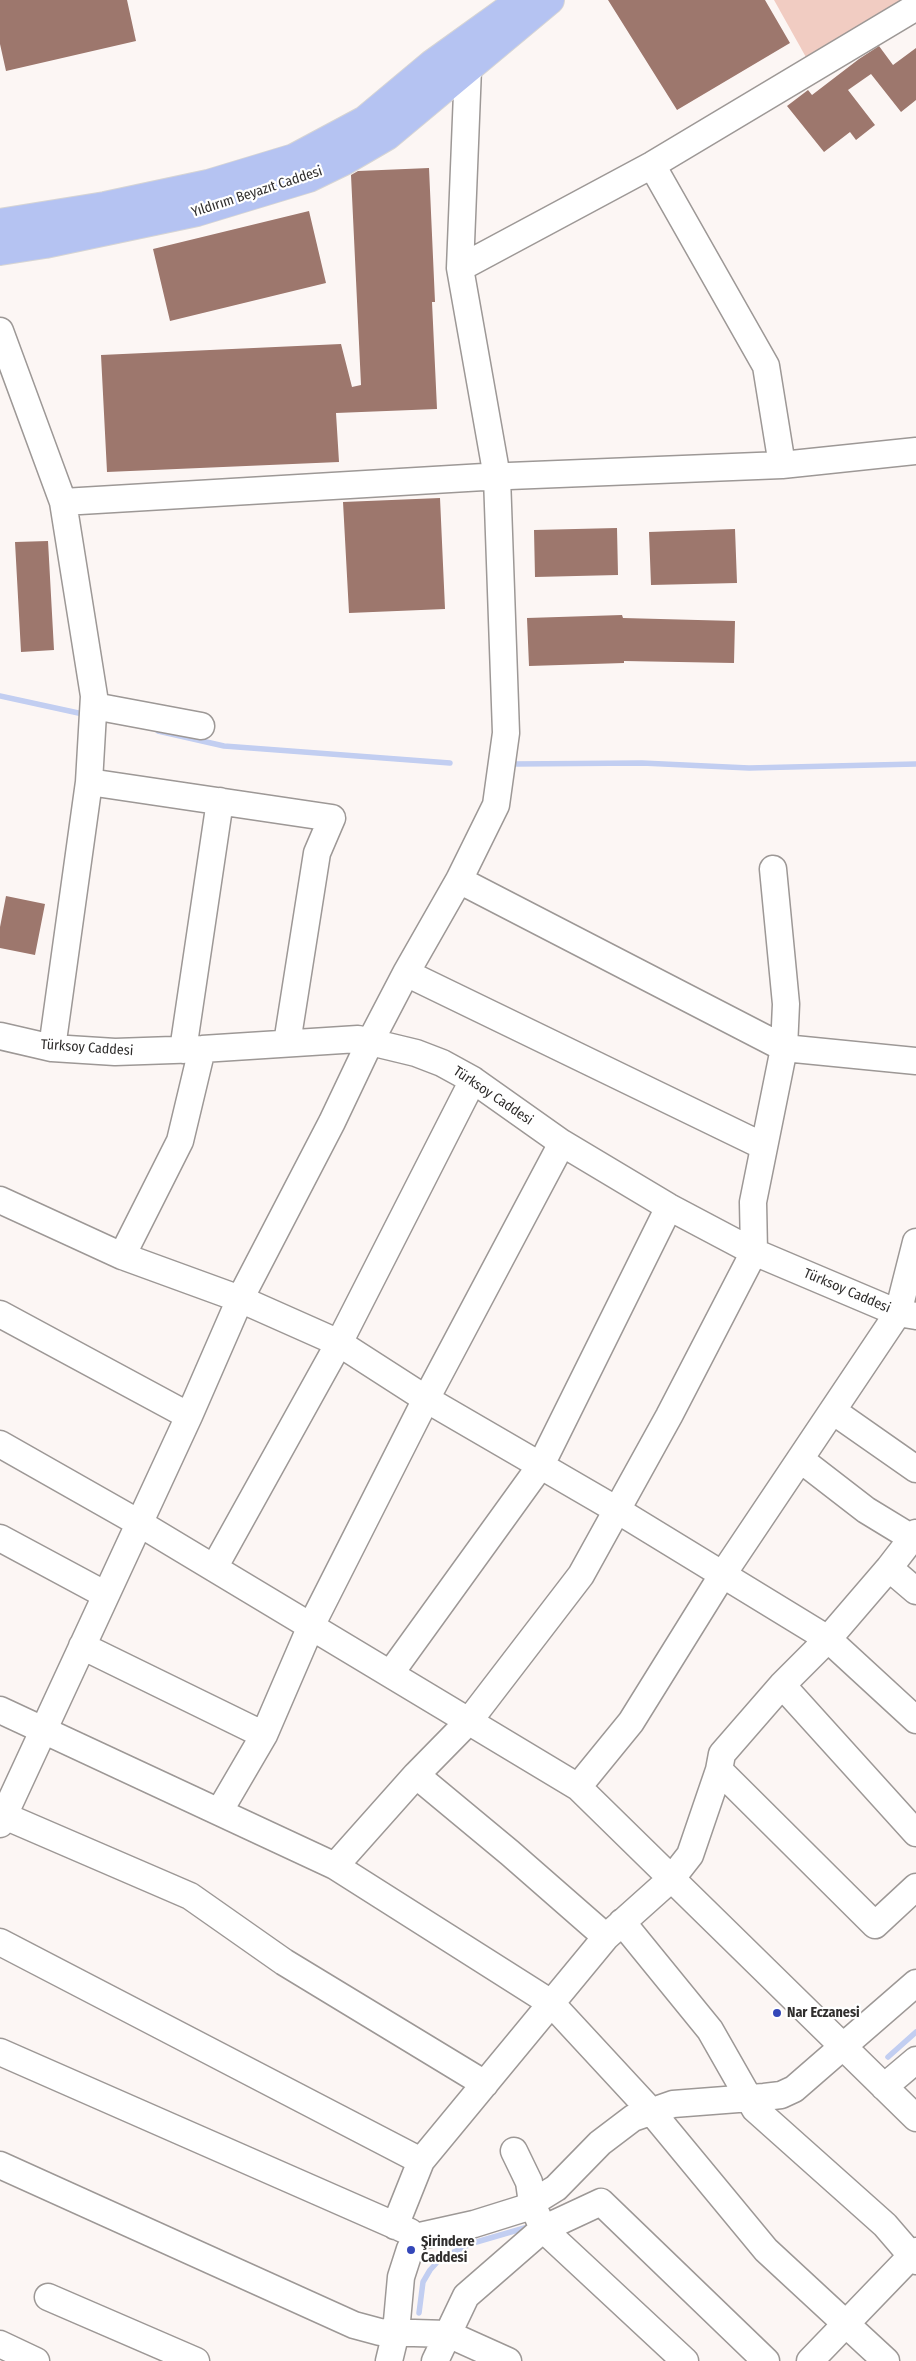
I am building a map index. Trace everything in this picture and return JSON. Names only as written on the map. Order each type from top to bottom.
[{"type":"main road","points":[[0,224],[105,206],[208,184],[294,158],[366,120],[432,64],[520,0]]},
{"type":"main road","name":"Yıldırım Beyazıt Caddesi","points":[[0,251],[45,244],[197,212],[310,178],[344,162],[387,136],[550,0]]},
{"type":"street","points":[[460,268],[652,165],[916,7]]},
{"type":"street","points":[[468,68],[460,268],[497,476],[506,733],[496,805],[459,880],[406,973],[370,1042],[332,1122],[240,1300],[189,1416],[1,1817],[190,1896],[284,1962],[485,2084]]},
{"type":"street","points":[[652,165],[766,366],[782,465]]},
{"type":"street","points":[[0,332],[63,502],[94,696],[89,782],[52,1048]]},
{"type":"street","points":[[63,502],[497,476],[782,465],[916,450]]},
{"type":"street","points":[[94,706],[202,726]]},
{"type":"street","points":[[89,782],[332,818],[318,853],[287,1043]]},
{"type":"street","points":[[122,1256],[180,1141],[193,1050],[220,801]]},
{"type":"street","points":[[334,1866],[416,1775],[469,1721],[581,1575],[669,1416],[754,1252],[753,1202],[784,1048],[786,1004],[773,869]]},
{"type":"street","points":[[459,880],[784,1048],[916,1060]]},
{"type":"street","points":[[406,973],[763,1146]]},
{"type":"street","name":"Türksoy Caddesi","points":[[0,1036],[52,1048],[115,1052],[193,1050],[358,1039],[416,1053],[442,1063],[474,1080],[562,1143],[669,1207],[754,1252],[907,1314]]},
{"type":"street","points":[[214,1568],[339,1343],[474,1080]]},
{"type":"street","points":[[219,1812],[264,1735],[311,1626],[426,1399],[562,1143]]},
{"type":"street","points":[[0,1200],[122,1256],[240,1300],[339,1343],[426,1399],[617,1510],[828,1639],[916,1720]]},
{"type":"street","points":[[390,1674],[541,1465],[669,1207]]},
{"type":"street","points":[[578,1787],[631,1722],[723,1574],[833,1410],[907,1314],[916,1242]]},
{"type":"street","points":[[0,1314],[189,1416]]},
{"type":"street","points":[[833,1410],[916,1469]]},
{"type":"street","points":[[0,1444],[139,1523],[578,1787],[916,2118]]},
{"type":"street","points":[[395,2226],[421,2161],[614,1929],[672,1878],[690,1855],[719,1770],[722,1754],[782,1685],[828,1639],[914,1536],[866,1510],[800,1459]]},
{"type":"street","points":[[0,1538],[106,1595]]},
{"type":"street","points":[[889,1568],[916,1591]]},
{"type":"street","points":[[82,1646],[264,1735]]},
{"type":"street","points":[[782,1685],[916,1833]]},
{"type":"street","points":[[0,1710],[334,1866],[551,2003],[651,2111],[766,2250],[886,2361]]},
{"type":"street","points":[[719,1770],[875,1925],[916,1887]]},
{"type":"street","points":[[416,1775],[614,1929],[710,2030],[756,2108],[885,2225],[914,2256],[810,2361]]},
{"type":"street","points":[[0,1942],[421,2161]]},
{"type":"street","points":[[0,2052],[420,2236],[498,2217],[532,2203],[556,2188],[617,2128],[633,2118],[673,2104],[750,2099],[781,2095],[794,2089],[916,1983]]},
{"type":"street","points":[[884,2087],[916,2060]]},
{"type":"street","points":[[514,2151],[529,2182],[532,2203],[543,2229],[674,2357]]},
{"type":"street","points":[[0,2165],[354,2325],[380,2332],[448,2334],[508,2361]]},
{"type":"street","points":[[434,2361],[466,2296],[543,2229],[601,2202],[766,2361]]},
{"type":"street","points":[[388,2361],[396,2332],[401,2277],[410,2249],[420,2236]]},
{"type":"street","points":[[48,2297],[196,2361]]},
{"type":"street","points":[[0,2344],[36,2361]]},
{"type":"shaded area","points":[[774,0],[905,0],[807,59]]},
{"type":"building","points":[[0,0],[127,0],[136,41],[6,71],[0,44]]},
{"type":"building","points":[[608,0],[765,0],[790,43],[677,110]]},
{"type":"building","points":[[879,46],[893,65],[916,48],[916,100],[901,112],[871,74],[848,90],[875,125],[856,140],[850,132],[824,152],[787,106],[808,90],[812,95]]},
{"type":"building","points":[[429,168],[435,302],[432,302],[437,409],[336,413],[339,462],[107,472],[101,355],[341,344],[352,387],[361,385],[351,175],[358,171]]},
{"type":"building","points":[[309,211],[326,283],[170,321],[153,249]]},
{"type":"building","points":[[440,498],[445,609],[349,613],[343,502]]},
{"type":"building","points":[[617,528],[618,575],[535,577],[534,530]]},
{"type":"building","points":[[735,529],[737,583],[651,585],[649,532]]},
{"type":"building","points":[[48,541],[54,650],[21,652],[15,542]]},
{"type":"building","points":[[622,615],[623,618],[735,621],[734,663],[624,661],[624,663],[529,666],[527,618]]},
{"type":"building","points":[[6,896],[45,904],[35,955],[0,948],[0,927]]},
{"type":"waterway","points":[[0,696],[83,714]]},
{"type":"waterway","points":[[158,731],[224,746],[450,763]]},
{"type":"waterway","points":[[514,764],[642,763],[749,768],[916,764]]},
{"type":"waterway","points":[[888,2057],[916,2032]]},
{"type":"waterway","points":[[419,2313],[423,2282],[430,2270],[441,2258],[473,2243],[528,2227]]},
{"type":"place","name":"Nar Eczanesi","points":[[777,2013]]},
{"type":"place","name":"Şirindere Caddesi","points":[[411,2250]]}]
